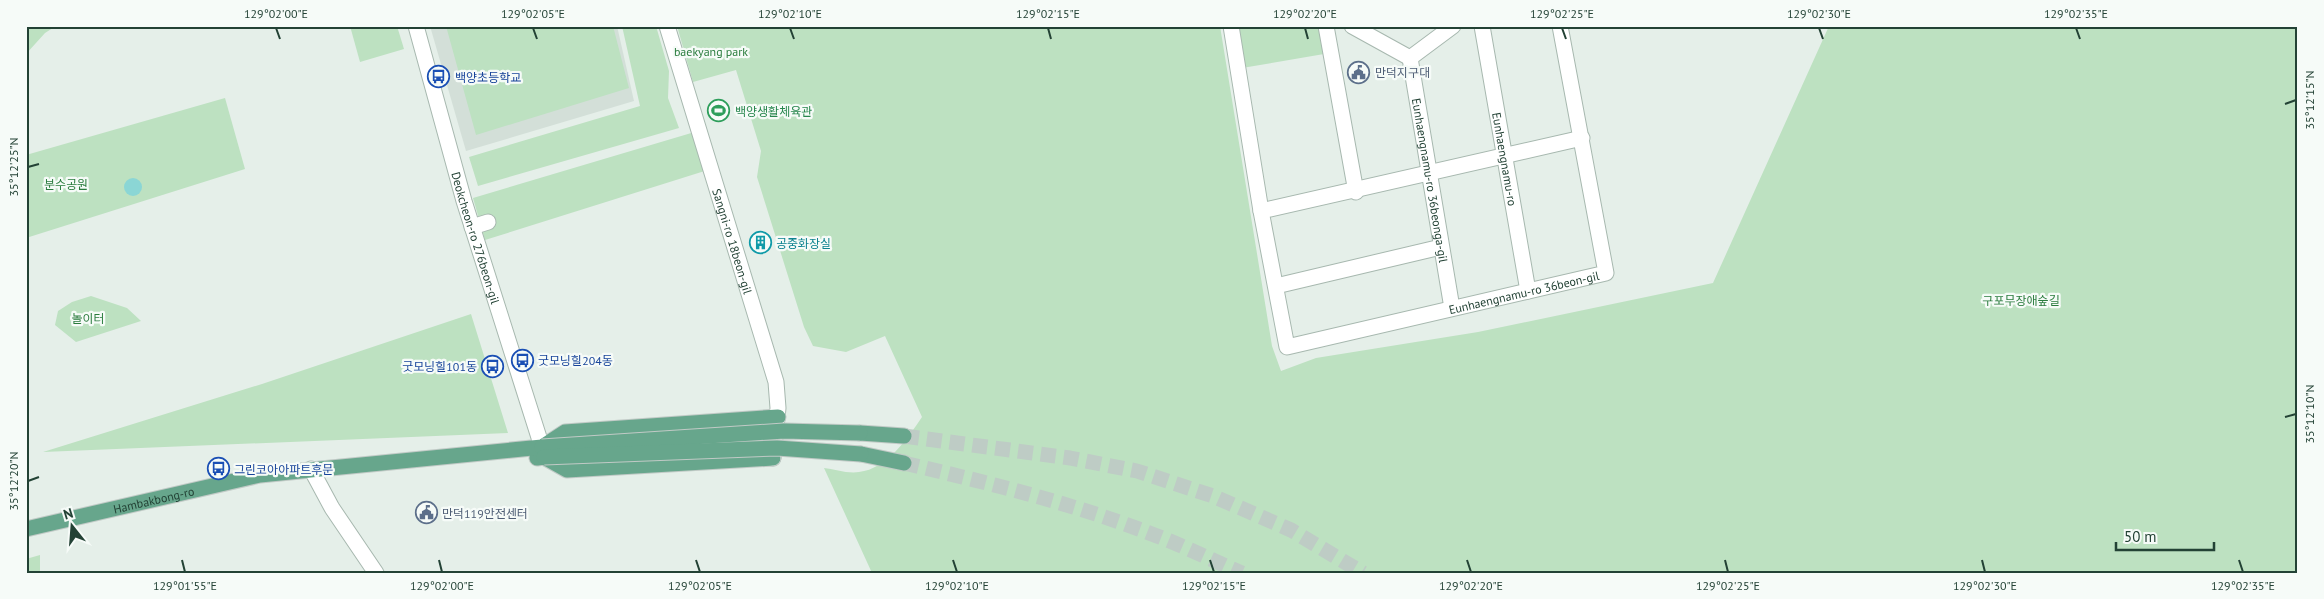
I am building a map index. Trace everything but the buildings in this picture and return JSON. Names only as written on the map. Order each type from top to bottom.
[{"type":"main road","points":[[543,452],[565,432],[778,417]]},
{"type":"main road","points":[[543,452],[774,432],[860,433],[904,436]]},
{"type":"main road","points":[[543,452],[759,448],[819,450],[860,454],[904,463]]},
{"type":"main road","points":[[543,452],[567,470],[773,458]]},
{"type":"main road","name":"Hambakbong-ro","points":[[26,529],[260,475],[311,469],[543,452]]},
{"type":"street","name":"Deokcheon-ro 276beon-gil","points":[[416,26],[472,227],[543,452]]},
{"type":"street","name":"Sangni-ro 18beon-gil","points":[[667,26],[776,382],[778,417],[773,458]]},
{"type":"street","name":"Eunhaengnamu-ro 36beon-gil","points":[[1231,26],[1261,211],[1287,346],[1606,273],[1560,26]]},
{"type":"street","points":[[1326,26],[1356,192]]},
{"type":"street","points":[[1352,26],[1410,58],[1453,26]]},
{"type":"street","name":"Eunhaengnamu-ro","points":[[1482,26],[1528,291]]},
{"type":"street","name":"Eunhaengnamu-ro 36beonga-gil","points":[[1410,58],[1452,308]]},
{"type":"street","points":[[1261,211],[1356,192],[1582,138]]},
{"type":"street","points":[[472,227],[488,222]]},
{"type":"street","points":[[1276,286],[1441,247]]},
{"type":"street","points":[[311,469],[332,508],[376,573]]},
{"type":"shaded area","points":[[430,26],[617,26],[634,101],[466,151]]},
{"type":"green space","points":[[26,26],[56,26],[45,33],[26,54]]},
{"type":"green space","points":[[350,26],[397,26],[404,49],[360,62]]},
{"type":"green space","points":[[446,26],[613,26],[629,88],[476,135]]},
{"type":"green space","points":[[622,26],[656,26],[669,71],[668,98],[679,128],[478,186],[469,157],[640,106]]},
{"type":"green space","name":"구포무장애숲길","points":[[677,26],[1220,26],[1272,346],[1281,371],[1316,358],[1478,332],[1713,283],[1829,26],[2298,26],[2298,573],[872,573],[824,468],[859,472],[879,465],[896,451],[922,417],[885,336],[846,352],[813,346],[804,327],[757,177],[761,151],[736,70],[693,82]]},
{"type":"green space","points":[[1236,26],[1319,26],[1324,54],[1242,68]]},
{"type":"green space","name":"분수공원","points":[[225,98],[245,169],[26,238],[26,155]]},
{"type":"green space","points":[[698,131],[711,169],[485,240],[473,198]]},
{"type":"green space","name":"놀이터","points":[[91,296],[127,308],[141,321],[76,342],[55,325],[58,311],[72,302]]},
{"type":"green space","points":[[471,314],[508,433],[43,452],[262,384]]},
{"type":"green space","points":[[40,555],[40,573],[26,573],[26,559]]},
{"type":"water","points":[[133,178],[139,181],[142,187],[139,193],[133,196],[127,193],[124,187],[127,181]]},
{"type":"tunnel","points":[[904,436],[1070,458],[1137,471],[1213,496],[1291,530],[1363,573]]},
{"type":"tunnel","points":[[904,463],[1000,486],[1126,524],[1168,540],[1242,573]]},
{"type":"place","name":"만덕지구대","points":[[1359,72]]},
{"type":"place","name":"백양초등학교","points":[[439,77]]},
{"type":"place","name":"백양생활체육관","points":[[719,111]]},
{"type":"place","name":"공중화장실","points":[[760,243]]},
{"type":"place","name":"굿모닝힐204동","points":[[522,360]]},
{"type":"place","name":"굿모닝힐101동","points":[[493,366]]},
{"type":"place","name":"그린코아아파트후문","points":[[218,469]]},
{"type":"place","name":"만덕119안전센터","points":[[426,513]]},
{"type":"park label","name":"baekyang park","points":[[711,51]]}]
